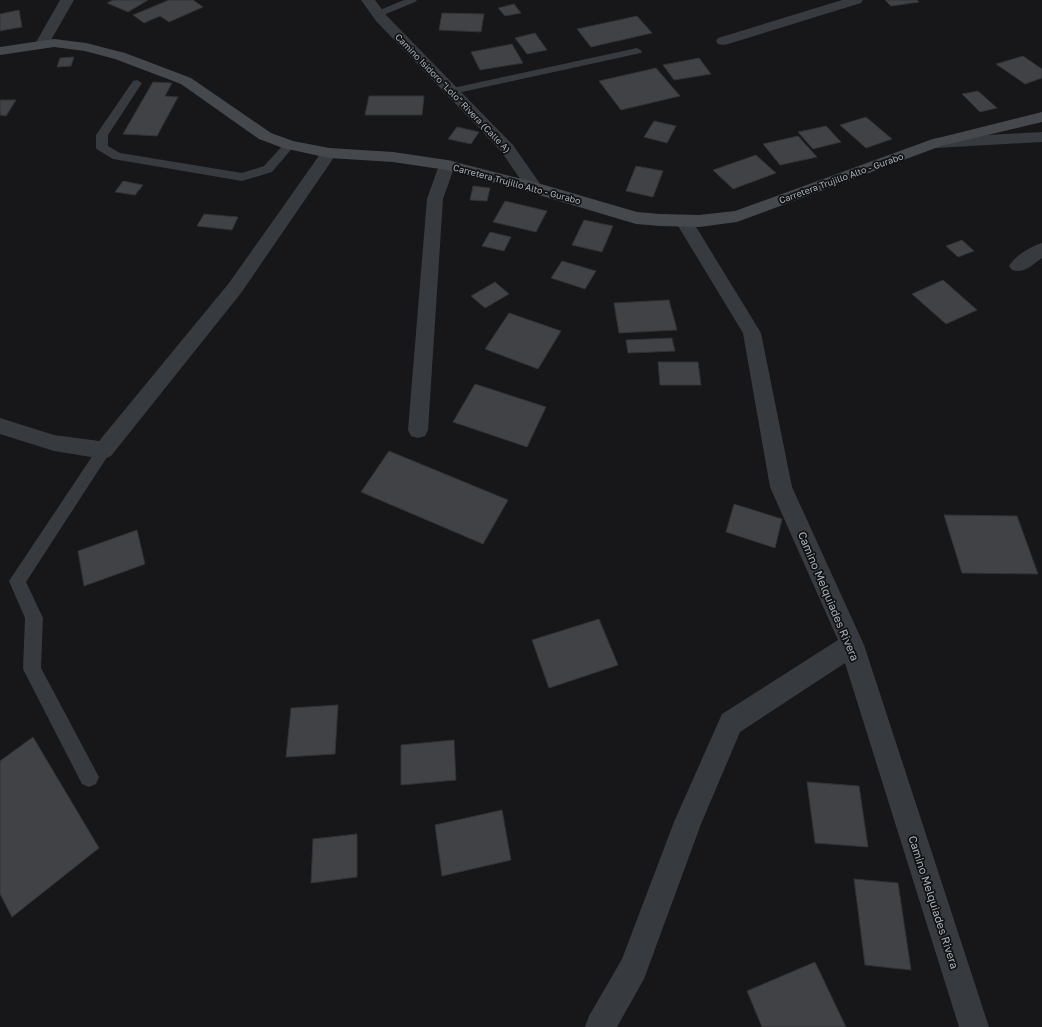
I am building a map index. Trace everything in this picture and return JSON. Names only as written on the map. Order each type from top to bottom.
[{"type":"main road","name":"Carretera Trujillo Alto - Gurabo","points":[[0,51],[42,44],[69,44],[86,47],[120,56],[186,81],[265,136],[289,145],[329,153],[393,157],[447,165],[535,188],[636,218],[684,222],[737,216],[936,143],[1042,117]]},
{"type":"street","points":[[42,44],[67,0]]},
{"type":"street","name":"Camino Isidoro \"Lolo\" Rivera (Calle A)","points":[[368,0],[378,14],[507,148],[535,188]]},
{"type":"street","points":[[723,41],[856,0]]},
{"type":"street","points":[[936,143],[1042,137]]},
{"type":"street","points":[[0,426],[54,443],[104,450],[235,288],[329,153]]},
{"type":"street","points":[[418,430],[435,199],[447,165]]},
{"type":"street","name":"Camino Melquiades Rivera","points":[[684,222],[752,333],[781,487],[852,645],[974,1027]]},
{"type":"street","points":[[1018,266],[1042,249]]},
{"type":"street","points":[[600,1027],[633,968],[688,822],[731,723],[852,645]]},
{"type":"lane","points":[[378,14],[412,0]]},
{"type":"lane","points":[[453,91],[637,51]]},
{"type":"lane","points":[[137,84],[102,135],[102,148],[117,156],[242,177],[268,169],[289,145]]},
{"type":"lane","points":[[89,777],[32,669],[34,618],[17,581],[104,450]]},
{"type":"building","points":[[113,0],[148,0],[128,12],[107,3]]},
{"type":"building","points":[[169,0],[193,0],[203,7],[169,22],[160,16],[144,23],[133,15]]},
{"type":"building","points":[[885,0],[917,0],[919,2],[891,6]]},
{"type":"building","points":[[514,4],[521,13],[505,16],[498,8]]},
{"type":"building","points":[[19,10],[22,27],[0,31],[0,14]]},
{"type":"building","points":[[442,13],[484,14],[481,32],[439,30]]},
{"type":"building","points":[[637,16],[652,33],[591,47],[577,29]]},
{"type":"building","points":[[535,33],[547,50],[527,54],[515,38]]},
{"type":"building","points":[[512,44],[523,63],[480,70],[471,52]]},
{"type":"building","points":[[1023,56],[1042,69],[1042,78],[1025,84],[996,64]]},
{"type":"building","points":[[74,57],[71,66],[57,67],[60,58]]},
{"type":"building","points":[[699,58],[711,74],[674,80],[663,65]]},
{"type":"building","points":[[656,68],[680,96],[621,110],[599,81]]},
{"type":"building","points":[[153,82],[172,83],[165,96],[178,97],[157,136],[123,134]]},
{"type":"building","points":[[978,91],[997,108],[980,112],[962,94]]},
{"type":"building","points":[[369,96],[424,96],[422,115],[365,115]]},
{"type":"building","points":[[0,100],[16,100],[6,116],[0,115]]},
{"type":"building","points":[[866,117],[892,139],[866,148],[840,125]]},
{"type":"building","points":[[654,121],[676,126],[667,143],[644,137]]},
{"type":"building","points":[[826,126],[841,142],[813,149],[798,132]]},
{"type":"building","points":[[457,127],[479,132],[471,144],[448,139]]},
{"type":"building","points":[[798,136],[817,157],[780,165],[763,144]]},
{"type":"building","points":[[756,155],[776,173],[733,189],[713,170]]},
{"type":"building","points":[[636,166],[663,171],[653,197],[626,191]]},
{"type":"building","points":[[123,181],[143,185],[135,195],[115,192]]},
{"type":"building","points":[[473,186],[490,188],[487,201],[470,200]]},
{"type":"building","points":[[505,201],[547,211],[536,232],[493,222]]},
{"type":"building","points":[[204,214],[238,217],[232,230],[197,226]]},
{"type":"building","points":[[584,220],[613,226],[602,252],[572,245]]},
{"type":"building","points":[[490,232],[511,237],[504,251],[482,246]]},
{"type":"building","points":[[962,240],[974,251],[958,257],[946,246]]},
{"type":"building","points":[[562,261],[596,271],[585,289],[551,278]]},
{"type":"building","points":[[943,280],[977,310],[946,324],[912,294]]},
{"type":"building","points":[[495,282],[509,294],[485,308],[471,296]]},
{"type":"building","points":[[669,300],[677,330],[619,333],[614,303]]},
{"type":"building","points":[[509,313],[561,331],[538,369],[485,349]]},
{"type":"building","points":[[672,338],[675,351],[628,353],[626,340]]},
{"type":"building","points":[[658,362],[698,362],[701,385],[660,385]]},
{"type":"building","points":[[475,384],[546,407],[527,447],[453,422]]},
{"type":"building","points":[[389,451],[508,500],[483,544],[361,492]]},
{"type":"building","points":[[734,504],[782,519],[775,548],[726,532]]},
{"type":"building","points":[[944,515],[1017,516],[1038,574],[962,573]]},
{"type":"building","points":[[137,530],[145,564],[84,586],[78,551]]},
{"type":"building","points":[[599,619],[618,665],[549,688],[532,640]]},
{"type":"building","points":[[338,705],[335,754],[286,757],[291,708]]},
{"type":"building","points":[[33,737],[99,848],[12,917],[0,894],[0,761]]},
{"type":"building","points":[[454,740],[456,780],[401,785],[401,745]]},
{"type":"building","points":[[807,782],[859,786],[868,847],[815,843]]},
{"type":"building","points":[[502,810],[511,860],[442,876],[435,825]]},
{"type":"building","points":[[357,834],[357,877],[311,883],[313,839]]},
{"type":"building","points":[[854,879],[898,883],[911,970],[865,965]]},
{"type":"building","points":[[815,962],[846,1027],[762,1027],[747,991]]}]
